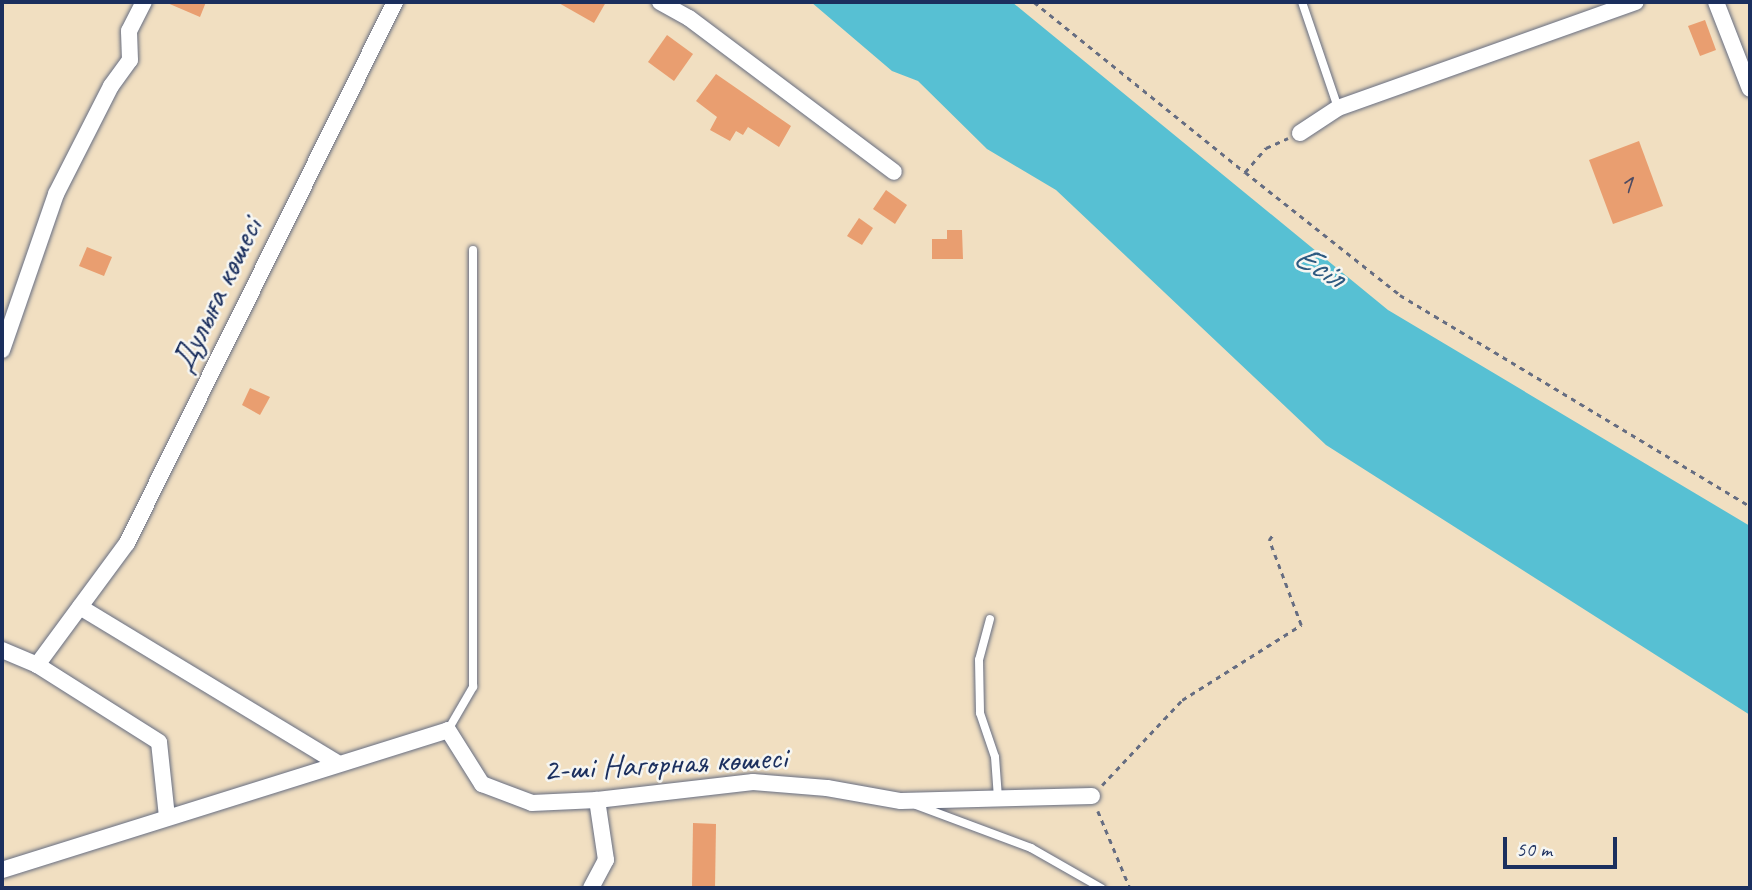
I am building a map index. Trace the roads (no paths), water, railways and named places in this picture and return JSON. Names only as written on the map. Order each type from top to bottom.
[{"type":"street","points":[[2,350],[56,194],[111,86],[130,60],[130,31],[144,2]]},
{"type":"street","name":"Дулыға көшесі","points":[[37,665],[127,542],[395,2]]},
{"type":"street","points":[[660,2],[690,18],[894,172]]},
{"type":"street","points":[[1300,133],[1338,108],[1636,2]]},
{"type":"street","points":[[1716,2],[1745,62],[1750,89]]},
{"type":"street","points":[[80,607],[336,762]]},
{"type":"street","points":[[2,650],[37,665],[159,742],[167,817]]},
{"type":"street","points":[[2,870],[336,762],[448,730]]},
{"type":"street","name":"2-ші Нагорная көшесі","points":[[448,730],[482,784],[532,803],[597,800],[753,782],[827,788],[901,801],[1091,796]]},
{"type":"street","points":[[591,888],[606,860],[597,800]]},
{"type":"lane","points":[[1302,2],[1338,108]]},
{"type":"lane","points":[[448,730],[473,687],[473,250]]},
{"type":"lane","points":[[990,619],[979,660],[980,713],[995,757],[998,798]]},
{"type":"lane","points":[[901,801],[965,820],[1031,848],[1101,888]]},
{"type":"water","name":"Есіл","points":[[811,2],[1012,2],[1388,310],[1750,526],[1750,715],[1326,445],[1056,190],[987,149],[918,81],[892,71]]}]
